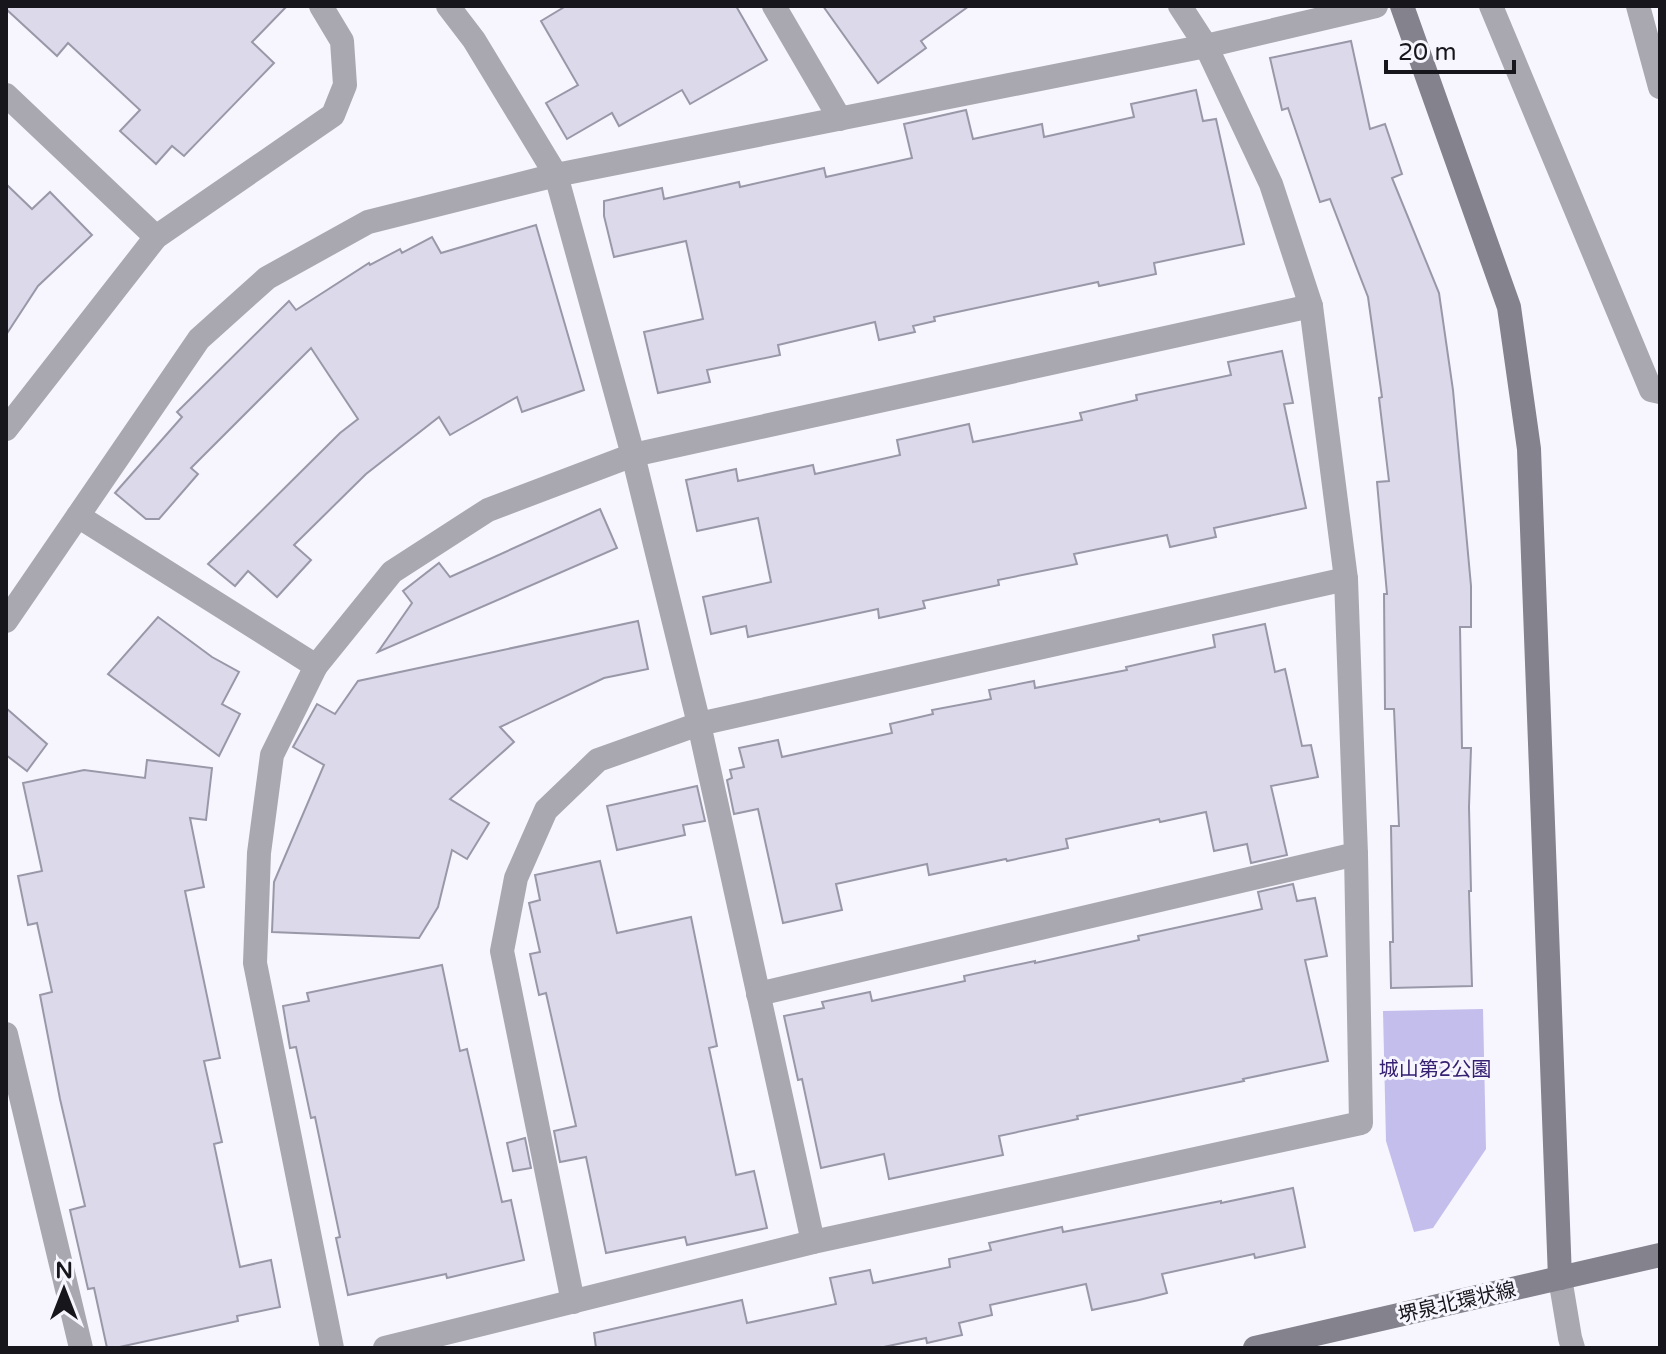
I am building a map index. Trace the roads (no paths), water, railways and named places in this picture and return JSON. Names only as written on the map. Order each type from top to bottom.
[{"type":"street","points":[[6,429],[156,237],[333,115],[345,85],[342,41],[321,6]]},
{"type":"street","points":[[448,6],[474,40],[556,175],[633,455],[699,724],[813,1242]]},
{"type":"street","points":[[774,6],[840,119]]},
{"type":"street","points":[[385,1348],[813,1242],[1361,1123],[1356,854],[1346,579],[1311,306],[1271,184],[1206,46],[1180,6]]},
{"type":"street","points":[[6,621],[199,339],[267,278],[368,222],[556,175],[1206,46],[1376,6]]},
{"type":"street","points":[[1402,6],[1509,307],[1529,449],[1560,1278],[1573,1348]]},
{"type":"street","points":[[1491,6],[1651,390],[1660,392]]},
{"type":"street","points":[[1638,6],[1660,87]]},
{"type":"street","points":[[6,95],[156,237]]},
{"type":"street","points":[[332,1348],[255,963],[259,853],[272,755],[316,666],[392,572],[488,510],[633,455],[1311,306]]},
{"type":"street","points":[[78,516],[316,666]]},
{"type":"street","points":[[573,1302],[502,951],[516,878],[546,810],[598,760],[699,724],[1346,579]]},
{"type":"street","points":[[758,994],[1356,854]]},
{"type":"street","points":[[6,1034],[81,1348]]},
{"type":"street","name":"堺泉北環状線","points":[[1255,1348],[1660,1255]]},
{"type":"park label","name":"城山第2公園","points":[[1435,1069]]}]
